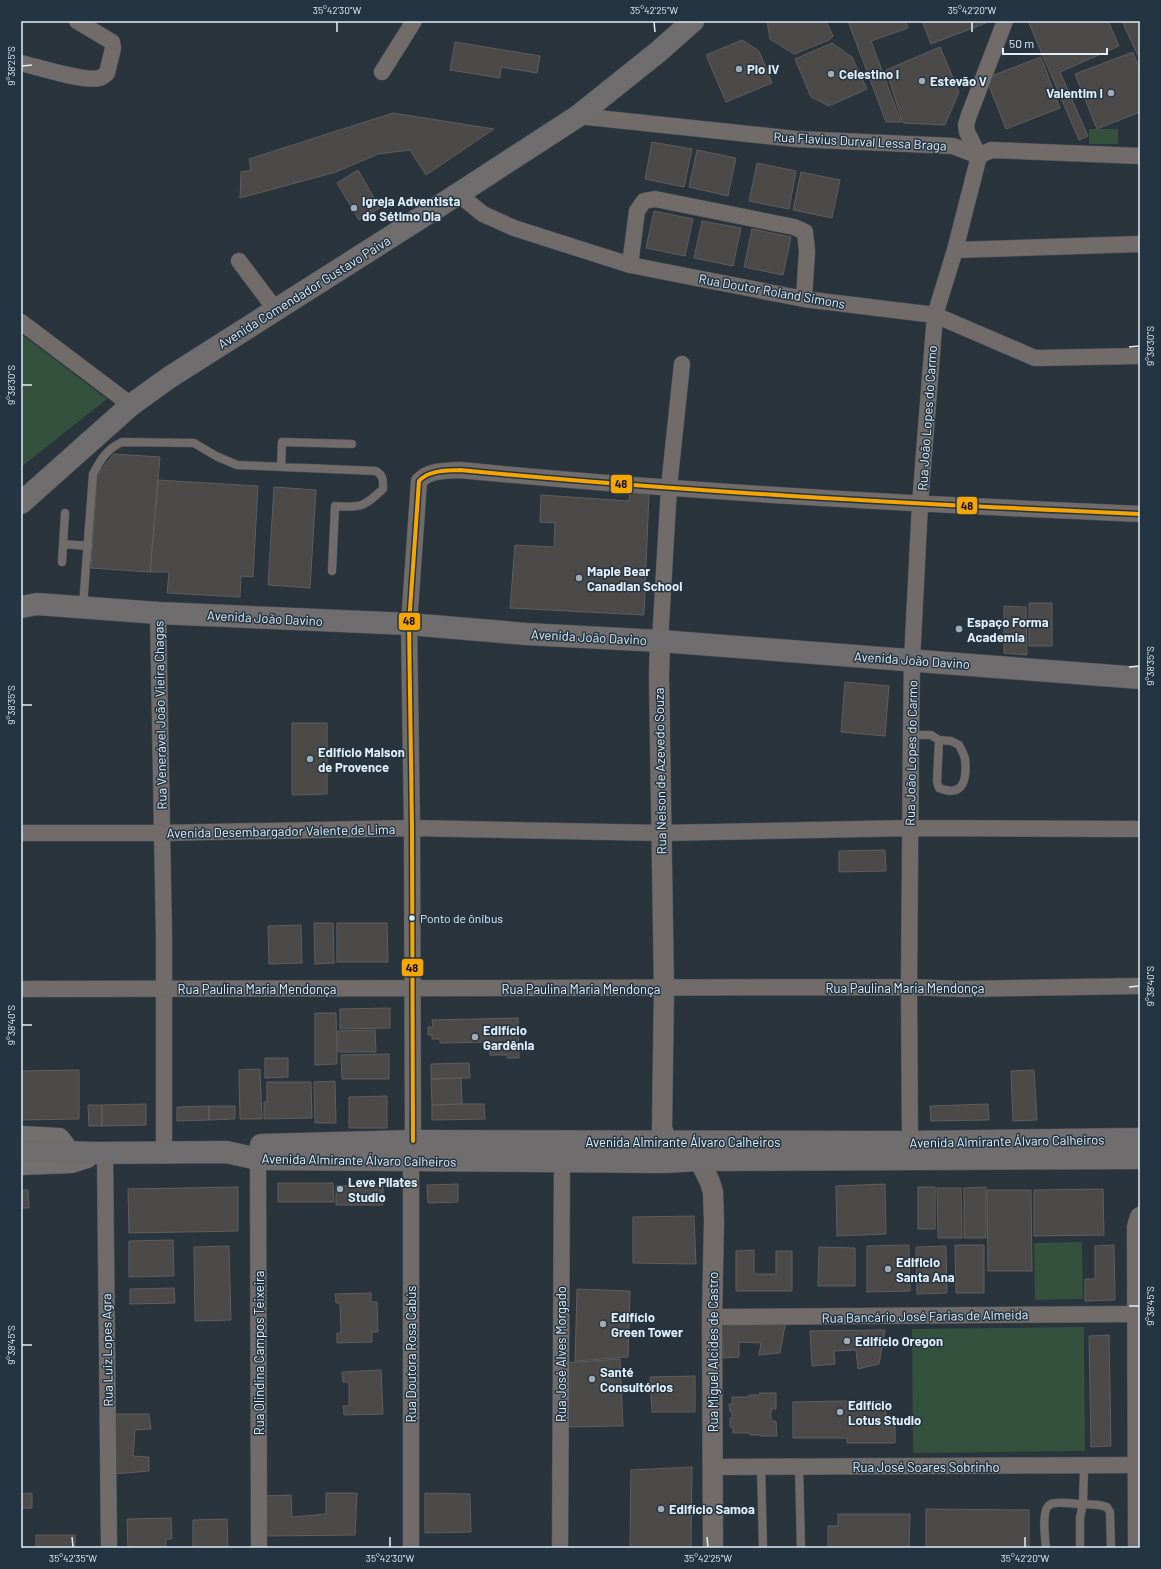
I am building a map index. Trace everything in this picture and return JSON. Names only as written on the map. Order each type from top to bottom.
[{"type":"main road","name":"Avenida Comendador Gustavo Paiva","points":[[21,503],[130,405],[170,377],[275,309],[458,194],[578,116],[658,52],[693,21]]},
{"type":"main road","name":"Avenida João Davino","points":[[26,602],[158,613],[409,624],[526,634],[660,641],[1140,678]]},
{"type":"main road","points":[[21,1137],[59,1139],[70,1153]]},
{"type":"main road","name":"Avenida Almirante Álvaro Calheiros","points":[[226,1152],[258,1159],[412,1151],[667,1142],[910,1142],[1140,1139]]},
{"type":"main road","name":"Avenida Almirante Álvaro Calheiros","points":[[21,1151],[70,1153],[226,1152],[260,1145],[412,1151],[562,1160],[664,1162],[699,1160],[1140,1158]]},
{"type":"main road","points":[[21,1164],[71,1162],[101,1153]]},
{"type":"street","points":[[21,63],[74,76],[96,78],[104,76],[107,73],[113,48],[112,42],[77,21]]},
{"type":"street","points":[[382,72],[414,21]]},
{"type":"street","points":[[1005,21],[967,120],[967,132],[979,156],[992,150],[1140,156]]},
{"type":"street","name":"Rua Flavius Durval Lessa Braga","points":[[578,116],[796,139],[953,146],[979,156]]},
{"type":"street","name":"Rua João Lopes do Carmo","points":[[910,1142],[909,987],[912,660],[920,504],[935,315],[955,250],[979,156]]},
{"type":"street","name":"Rua Doutor Roland Simons","points":[[458,194],[483,214],[514,228],[630,265],[804,300],[935,315],[1035,358],[1140,356]]},
{"type":"street","points":[[630,265],[637,211],[644,202],[655,198],[794,227],[805,232],[807,251],[804,300]]},
{"type":"street","points":[[955,250],[1140,244]]},
{"type":"street","points":[[239,261],[275,309]]},
{"type":"street","points":[[21,322],[130,405]]},
{"type":"street","name":"Rua Nelson de Azevedo Souza","points":[[667,1142],[662,1128],[664,989],[662,945],[662,833],[659,677],[669,487],[682,364]]},
{"type":"street","name":"Rua Doutora Rosa Cabús","points":[[411,1548],[413,989],[409,624],[419,481],[425,475],[443,471],[460,470],[669,487]]},
{"type":"street","points":[[669,487],[920,504],[1140,514]]},
{"type":"street","name":"Rua Venerável João Vieira Chagas","points":[[158,613],[164,989],[164,1153]]},
{"type":"street","name":"Avenida Desembargador Valente de Lima","points":[[21,833],[412,828],[662,833],[910,828],[1140,830]]},
{"type":"street","name":"Rua Paulina Maria Mendonça","points":[[21,989],[664,989],[909,987],[963,990],[1140,986]]},
{"type":"street","points":[[667,1142],[699,1160]]},
{"type":"street","name":"Rua Luiz Lopes Agra","points":[[101,1153],[110,1548]]},
{"type":"street","name":"Rua Olindina Campos Teixeira","points":[[258,1159],[259,1548]]},
{"type":"street","name":"Rua José Alves Morgado","points":[[560,1548],[562,1160]]},
{"type":"street","name":"Rua Miguel Alcides de Castro","points":[[699,1160],[710,1182],[713,1192],[713,1548]]},
{"type":"street","points":[[1138,1548],[1137,1227],[1140,1217]]},
{"type":"street","name":"Rua Bancário José Farias de Almeida","points":[[712,1317],[1138,1314]]},
{"type":"street","name":"Rua José Soares Sobrinho","points":[[713,1467],[761,1468],[1138,1465]]},
{"type":"lane","points":[[83,607],[93,474],[100,461],[111,447],[122,442],[194,443],[216,456],[237,465],[376,471],[384,479],[383,490],[369,502],[355,507],[335,506],[332,571]]},
{"type":"lane","points":[[281,466],[282,442],[352,444]]},
{"type":"lane","points":[[62,562],[65,514]]},
{"type":"lane","points":[[63,544],[88,546]]},
{"type":"lane","points":[[911,735],[931,735],[939,740],[951,741],[959,745],[965,758],[965,780],[963,785],[956,790],[944,790],[939,788],[937,782],[939,740]]},
{"type":"lane","points":[[1080,1548],[1080,1518],[1083,1504],[1084,1466]]},
{"type":"lane","points":[[799,1467],[801,1548]]},
{"type":"lane","points":[[761,1468],[763,1548]]},
{"type":"lane","points":[[1046,1548],[1045,1512],[1047,1506],[1052,1503],[1099,1505],[1107,1507],[1110,1512],[1111,1548]]},
{"type":"green space","points":[[1089,129],[1118,129],[1118,144],[1089,144]]},
{"type":"green space","points":[[21,334],[107,399],[21,467]]},
{"type":"green space","points":[[1082,1242],[1083,1299],[1035,1300],[1034,1243]]},
{"type":"green space","points":[[1084,1327],[1085,1451],[913,1453],[912,1329]]},
{"type":"building","points":[[767,21],[826,21],[833,36],[829,40],[794,54],[770,39]]},
{"type":"building","points":[[848,21],[906,21],[908,28],[871,41],[901,122],[886,122]]},
{"type":"building","points":[[922,21],[984,21],[986,23],[931,44]]},
{"type":"building","points":[[1028,21],[1108,21],[1119,46],[1060,72],[1088,136],[1079,140]]},
{"type":"building","points":[[1122,21],[1140,21],[1140,60]]},
{"type":"building","name":"Pio IV","points":[[742,40],[759,51],[772,83],[726,102],[706,55]]},
{"type":"building","points":[[455,42],[540,56],[537,73],[501,67],[500,78],[450,70]]},
{"type":"building","name":"Celestino I","points":[[832,43],[852,57],[867,89],[829,106],[811,97],[795,59]]},
{"type":"building","name":"Estevão V","points":[[940,47],[959,92],[945,125],[903,123],[886,70]]},
{"type":"building","name":"Valentim I","points":[[1133,52],[1140,71],[1140,112],[1097,129],[1075,74]]},
{"type":"building","points":[[1041,57],[1060,108],[1006,129],[986,78]]},
{"type":"building","points":[[393,113],[494,129],[426,175],[410,150],[378,154],[336,172],[240,198],[241,172],[251,170],[249,159]]},
{"type":"building","points":[[652,142],[692,149],[684,187],[645,179]]},
{"type":"building","points":[[697,150],[736,158],[728,196],[689,187]]},
{"type":"building","points":[[757,163],[796,171],[789,209],[749,201]]},
{"type":"building","points":[[358,170],[380,208],[359,220],[337,183]]},
{"type":"building","points":[[801,172],[840,180],[832,218],[793,210]]},
{"type":"building","points":[[654,211],[693,219],[685,256],[646,248]]},
{"type":"building","points":[[702,221],[741,228],[733,266],[694,258]]},
{"type":"building","points":[[752,229],[791,237],[783,275],[744,267]]},
{"type":"building","points":[[114,454],[160,457],[150,572],[91,568],[97,475]]},
{"type":"building","points":[[158,480],[258,486],[253,577],[241,576],[240,597],[167,593],[169,572],[150,572]]},
{"type":"building","points":[[274,487],[316,490],[310,588],[268,585]]},
{"type":"building","name":"Maple Bear Canadian School","points":[[630,492],[649,493],[644,615],[510,608],[515,545],[554,547],[555,523],[540,522],[541,495],[629,501]]},
{"type":"building","points":[[1029,603],[1052,603],[1052,646],[1029,646]]},
{"type":"building","points":[[1004,606],[1026,607],[1027,655],[1004,653]]},
{"type":"building","points":[[845,682],[889,686],[885,736],[841,732]]},
{"type":"building","name":"Edifício Maison de Provence","points":[[292,723],[327,723],[327,794],[292,795]]},
{"type":"building","points":[[885,850],[886,871],[839,872],[839,851]]},
{"type":"building","points":[[314,923],[333,923],[334,963],[315,964]]},
{"type":"building","points":[[337,923],[387,923],[388,962],[337,962]]},
{"type":"building","points":[[301,925],[302,963],[269,964],[268,926]]},
{"type":"building","points":[[390,1008],[390,1028],[340,1029],[340,1009]]},
{"type":"building","points":[[315,1013],[336,1013],[337,1064],[315,1065]]},
{"type":"building","name":"Edifício Gardênia","points":[[518,1018],[519,1058],[507,1058],[507,1055],[490,1055],[490,1042],[440,1043],[440,1039],[432,1039],[432,1035],[428,1035],[428,1027],[433,1027],[432,1020]]},
{"type":"building","points":[[375,1030],[376,1052],[338,1052],[338,1031]]},
{"type":"building","points":[[389,1054],[389,1079],[342,1079],[341,1055]]},
{"type":"building","points":[[265,1058],[288,1058],[288,1077],[265,1078]]},
{"type":"building","points":[[469,1063],[470,1078],[431,1079],[431,1064]]},
{"type":"building","points":[[260,1069],[262,1119],[240,1119],[239,1070]]},
{"type":"building","points":[[79,1070],[79,1119],[21,1120],[21,1071]]},
{"type":"building","points":[[1034,1070],[1037,1120],[1013,1121],[1011,1071]]},
{"type":"building","points":[[461,1078],[462,1104],[432,1105],[431,1079]]},
{"type":"building","points":[[335,1081],[336,1123],[315,1123],[314,1082]]},
{"type":"building","points":[[267,1082],[311,1082],[312,1118],[264,1119],[264,1102],[267,1102]]},
{"type":"building","points":[[387,1096],[387,1128],[349,1128],[349,1097]]},
{"type":"building","points":[[146,1104],[146,1125],[102,1126],[102,1105]]},
{"type":"building","points":[[484,1104],[485,1119],[432,1120],[432,1105]]},
{"type":"building","points":[[988,1104],[989,1120],[931,1121],[930,1106]]},
{"type":"building","points":[[88,1105],[102,1105],[102,1126],[89,1126]]},
{"type":"building","points":[[209,1106],[209,1120],[177,1121],[177,1107]]},
{"type":"building","points":[[209,1106],[235,1106],[235,1119],[209,1120]]},
{"type":"building","points":[[278,1183],[333,1183],[334,1202],[278,1202]]},
{"type":"building","points":[[458,1184],[458,1202],[428,1203],[427,1185]]},
{"type":"building","points":[[885,1184],[886,1234],[837,1236],[836,1186]]},
{"type":"building","points":[[383,1185],[383,1205],[336,1205],[336,1186]]},
{"type":"building","points":[[238,1187],[238,1231],[129,1233],[128,1189]]},
{"type":"building","points":[[918,1187],[935,1187],[935,1229],[918,1229]]},
{"type":"building","points":[[986,1187],[986,1238],[964,1238],[964,1188]]},
{"type":"building","points":[[937,1188],[961,1188],[962,1238],[938,1238]]},
{"type":"building","points":[[1103,1189],[1104,1235],[1034,1236],[1034,1190]]},
{"type":"building","points":[[21,1190],[28,1190],[29,1208],[21,1208]]},
{"type":"building","points":[[987,1190],[1031,1190],[1032,1271],[988,1271]]},
{"type":"building","points":[[694,1216],[696,1264],[633,1263],[633,1217]]},
{"type":"building","points":[[173,1240],[174,1276],[129,1277],[129,1241]]},
{"type":"building","name":"Edificio Santa Ana","points":[[909,1245],[910,1291],[867,1292],[867,1246]]},
{"type":"building","points":[[955,1245],[984,1245],[984,1293],[956,1293]]},
{"type":"building","points":[[1114,1245],[1115,1300],[1085,1301],[1085,1279],[1095,1279],[1095,1246]]},
{"type":"building","points":[[229,1246],[231,1320],[195,1321],[194,1247]]},
{"type":"building","points":[[946,1246],[947,1293],[917,1294],[916,1247]]},
{"type":"building","points":[[819,1247],[855,1248],[855,1286],[818,1286]]},
{"type":"building","points":[[754,1250],[754,1274],[776,1274],[776,1251],[792,1251],[792,1291],[736,1291],[736,1251]]},
{"type":"building","points":[[174,1288],[175,1303],[130,1304],[130,1289]]},
{"type":"building","name":"Edifício Green Tower","points":[[577,1289],[630,1291],[628,1357],[575,1361]]},
{"type":"building","points":[[371,1293],[371,1302],[377,1302],[378,1332],[372,1332],[372,1342],[337,1343],[337,1333],[341,1333],[340,1303],[336,1303],[335,1294]]},
{"type":"building","points":[[786,1320],[780,1353],[759,1355],[761,1343],[739,1342],[739,1357],[723,1358],[722,1325]]},
{"type":"building","name":"Edifício Oregon","points":[[885,1330],[879,1364],[858,1369],[856,1350],[834,1351],[835,1364],[812,1366],[810,1331]]},
{"type":"building","points":[[1109,1335],[1111,1446],[1091,1447],[1089,1336]]},
{"type":"building","name":"Santé Consultórios","points":[[620,1359],[623,1426],[561,1427],[564,1363]]},
{"type":"building","points":[[381,1370],[383,1414],[344,1415],[343,1406],[349,1406],[349,1382],[343,1382],[342,1372]]},
{"type":"building","points":[[695,1376],[695,1412],[652,1412],[650,1377]]},
{"type":"building","points":[[759,1393],[776,1393],[776,1409],[771,1409],[771,1421],[776,1421],[777,1436],[733,1433],[733,1427],[730,1427],[732,1412],[730,1412],[729,1404],[732,1404],[732,1397],[749,1397],[749,1395],[760,1395]]},
{"type":"building","name":"Edifício Lotus Studio","points":[[886,1401],[886,1422],[895,1422],[895,1443],[847,1443],[847,1438],[793,1438],[793,1402]]},
{"type":"building","points":[[112,1414],[149,1414],[151,1429],[135,1430],[133,1456],[149,1457],[149,1471],[114,1474]]},
{"type":"building","name":"Edifício Samoa","points":[[692,1467],[691,1548],[630,1548],[631,1470]]},
{"type":"building","points":[[32,1493],[32,1508],[21,1508],[21,1494]]},
{"type":"building","points":[[326,1493],[357,1493],[355,1535],[263,1536],[262,1496],[291,1495],[292,1517],[326,1514]]},
{"type":"building","points":[[425,1493],[470,1494],[471,1532],[425,1533]]},
{"type":"building","points":[[926,1509],[1029,1510],[1029,1548],[926,1548]]},
{"type":"building","points":[[838,1514],[910,1514],[909,1548],[828,1548],[828,1526],[838,1526]]},
{"type":"building","points":[[171,1518],[172,1539],[166,1539],[166,1548],[128,1548],[127,1519]]},
{"type":"building","points":[[227,1519],[228,1548],[193,1548],[193,1520]]},
{"type":"building","points":[[36,1535],[75,1535],[75,1548],[36,1548]]},
{"type":"transit line","name":"48","points":[[413,1141],[412,828],[409,624],[419,481],[423,477],[432,473],[460,470],[715,491],[1140,514]]},
{"type":"place","name":"Pio IV","points":[[739,69]]},
{"type":"place","name":"Celestino I","points":[[831,74]]},
{"type":"place","name":"Estevão V","points":[[922,81]]},
{"type":"place","name":"Valentim I","points":[[1111,93]]},
{"type":"place","name":"Igreja Adventista do Sétimo Dia","points":[[354,208]]},
{"type":"place","name":"Maple Bear Canadian School","points":[[579,578]]},
{"type":"place","name":"Espaço Forma Academia","points":[[959,629]]},
{"type":"place","name":"Edifício Maison de Provence","points":[[310,759]]},
{"type":"place","name":"Ponto de ônibus","points":[[412,918]]},
{"type":"place","name":"Edifício Gardênia","points":[[475,1037]]},
{"type":"place","name":"Leve Pilates Studio","points":[[340,1189]]},
{"type":"place","name":"Edificio Santa Ana","points":[[888,1269]]},
{"type":"place","name":"Edifício Green Tower","points":[[603,1324]]},
{"type":"place","name":"Edifício Oregon","points":[[847,1341]]},
{"type":"place","name":"Santé Consultórios","points":[[592,1379]]},
{"type":"place","name":"Edifício Lotus Studio","points":[[840,1412]]},
{"type":"place","name":"Edifício Samoa","points":[[661,1509]]}]
